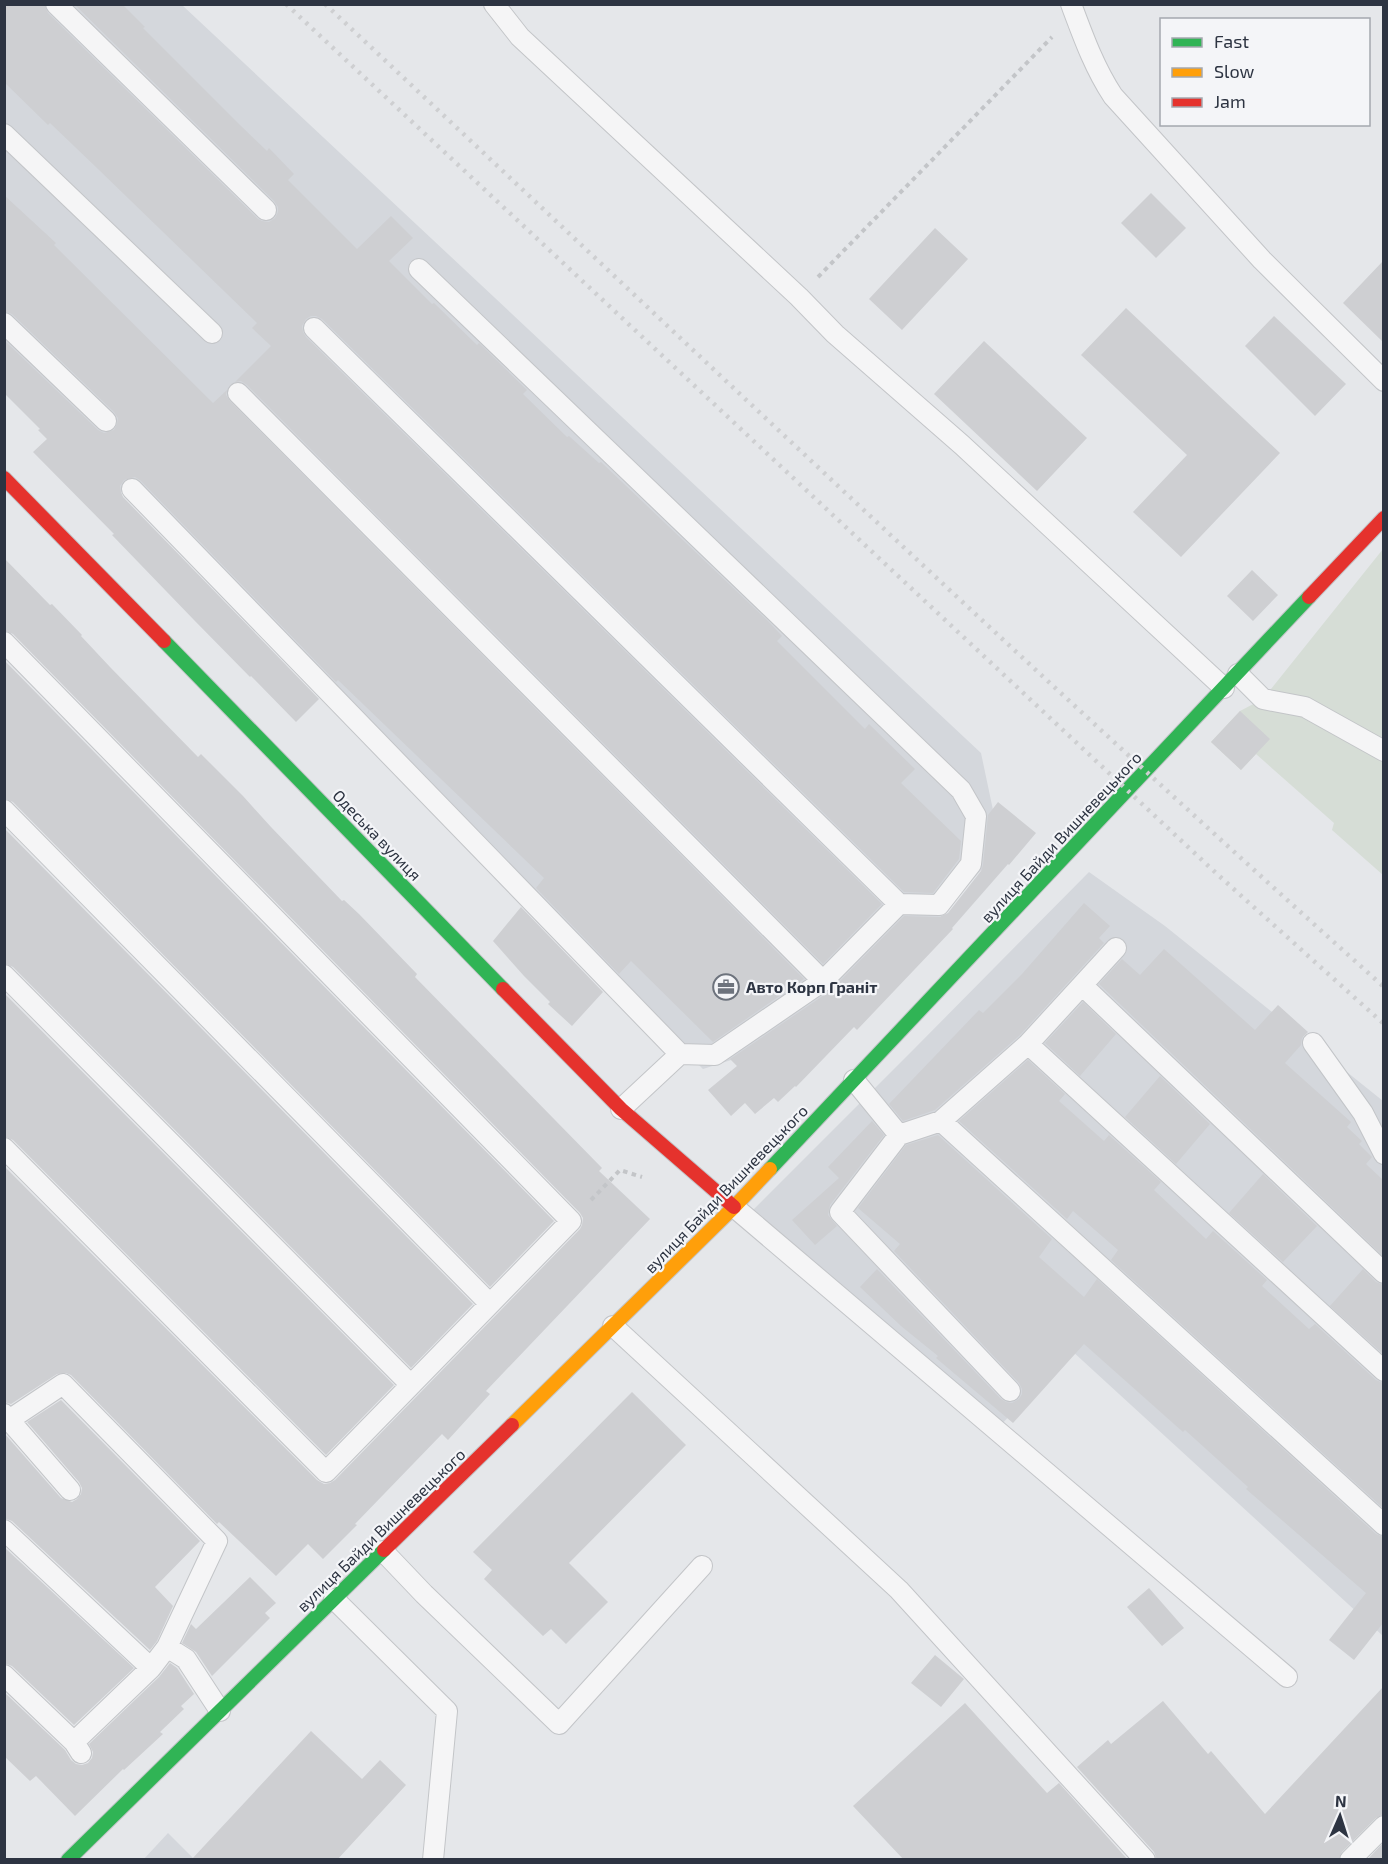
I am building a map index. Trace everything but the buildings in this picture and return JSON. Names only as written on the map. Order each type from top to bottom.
[{"type":"street","name":"Одеська вулиця","points":[[4,478],[621,1109],[734,1207]]},
{"type":"street","name":"вулиця Байди Вишневецького","points":[[68,1860],[734,1207],[1383,518]]},
{"type":"lane","points":[[56,4],[266,210]]},
{"type":"lane","points":[[494,4],[524,41],[799,297],[835,334],[962,445],[1224,688]]},
{"type":"lane","points":[[1073,9],[1102,80],[1113,96],[1262,260],[1383,381]]},
{"type":"lane","points":[[4,134],[212,333]]},
{"type":"lane","points":[[314,328],[899,904],[939,905],[971,864],[976,816],[961,790],[419,269]]},
{"type":"lane","points":[[4,323],[106,421]]},
{"type":"lane","points":[[238,393],[823,981]]},
{"type":"lane","points":[[132,489],[680,1054],[715,1055],[823,981],[899,904]]},
{"type":"lane","points":[[4,642],[571,1221],[326,1472],[4,1148]]},
{"type":"lane","points":[[1238,674],[1263,699],[1305,707],[1383,751]]},
{"type":"lane","points":[[4,810],[490,1304]]},
{"type":"lane","points":[[1010,1391],[840,1212],[899,1135],[941,1121],[1028,1044],[1116,948]]},
{"type":"lane","points":[[4,975],[411,1385]]},
{"type":"lane","points":[[1083,986],[1383,1273]]},
{"type":"lane","points":[[1313,1043],[1363,1113],[1383,1154]]},
{"type":"lane","points":[[1028,1044],[1383,1371]]},
{"type":"lane","points":[[621,1109],[680,1054]]},
{"type":"lane","points":[[854,1080],[899,1135]]},
{"type":"lane","points":[[941,1121],[1383,1525]]},
{"type":"lane","points":[[734,1207],[1287,1677]]},
{"type":"lane","points":[[613,1326],[899,1590],[1145,1860]]},
{"type":"lane","points":[[4,1675],[78,1747],[151,1668],[167,1647],[217,1541],[63,1384],[7,1417],[70,1490]]},
{"type":"lane","points":[[4,1530],[151,1668]]},
{"type":"lane","points":[[383,1551],[424,1594],[559,1724],[702,1566]]},
{"type":"lane","points":[[334,1599],[447,1711],[433,1860]]},
{"type":"lane","points":[[167,1647],[186,1659],[220,1711]]},
{"type":"lane","points":[[1350,1860],[1383,1826]]},
{"type":"path","points":[[799,297],[1073,9]]},
{"type":"path","points":[[571,1221],[620,1170],[643,1178]]},
{"type":"shaded area","points":[[4,5],[182,5],[981,753],[1001,848],[844,1024],[703,1069],[5,376]]},
{"type":"shaded area","points":[[1383,549],[1383,875],[1332,830],[1334,823],[1256,754],[1241,770],[1211,742],[1240,711],[1263,699]]},
{"type":"shaded area","points":[[1089,872],[1165,926],[1383,1101],[1383,1636],[1071,1350],[999,1427],[751,1212]]},
{"type":"shaded area","points":[[168,1833],[194,1859],[143,1860]]},
{"type":"railway","points":[[286,4],[1217,874],[1384,1024]]},
{"type":"railway","points":[[325,4],[984,622],[1384,987]]},
{"type":"traffic: fast","points":[[770,1169],[1309,597]]},
{"type":"traffic: fast","points":[[164,641],[503,989]]},
{"type":"traffic: fast","points":[[68,1860],[384,1550]]},
{"type":"traffic: slow","points":[[512,1425],[770,1169]]},
{"type":"traffic: jam","points":[[4,478],[164,641]]},
{"type":"traffic: jam","points":[[1309,597],[1384,518]]},
{"type":"traffic: jam","points":[[503,989],[621,1109],[734,1207]]},
{"type":"traffic: jam","points":[[384,1550],[512,1425]]},
{"type":"place","name":"Авто Корп Граніт","points":[[726,987]]}]
